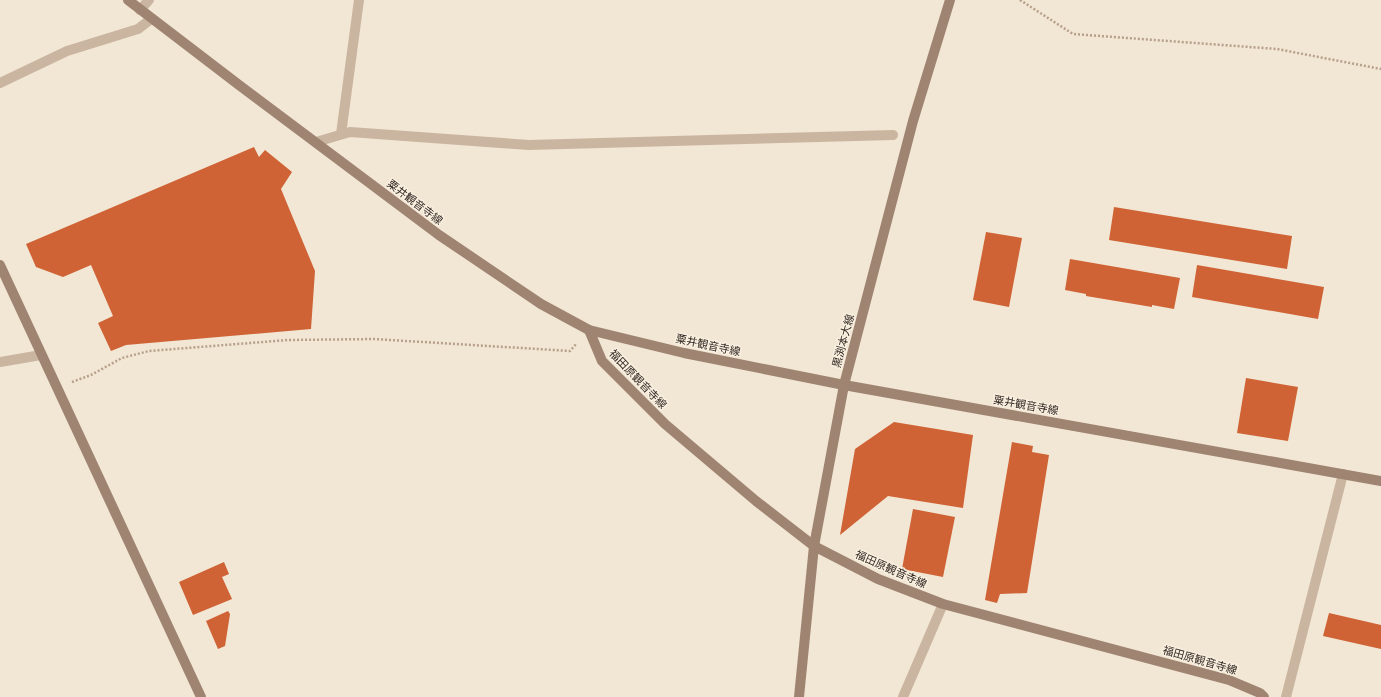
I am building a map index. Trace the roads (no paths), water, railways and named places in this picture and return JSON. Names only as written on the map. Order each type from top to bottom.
[{"type":"main road","name":"粟井観音寺線","points":[[128,0],[439,235],[541,304],[589,330],[684,353],[844,385],[1381,481]]},
{"type":"main road","name":"黒渕本大線","points":[[799,697],[814,546],[844,385],[913,121],[950,0]]},
{"type":"main road","points":[[0,265],[201,697]]},
{"type":"main road","name":"福田原観音寺線","points":[[589,330],[602,361],[665,424],[756,501],[814,546],[878,579],[943,604],[1229,680],[1260,693],[1264,697]]},
{"type":"street","points":[[140,10],[149,0]]},
{"type":"street","points":[[341,134],[359,0]]},
{"type":"street","points":[[0,83],[67,51],[138,29],[151,18]]},
{"type":"street","points":[[316,142],[350,132],[529,145],[893,135]]},
{"type":"street","points":[[0,362],[41,355]]},
{"type":"street","points":[[1286,697],[1343,474]]},
{"type":"street","points":[[903,697],[943,604]]}]
